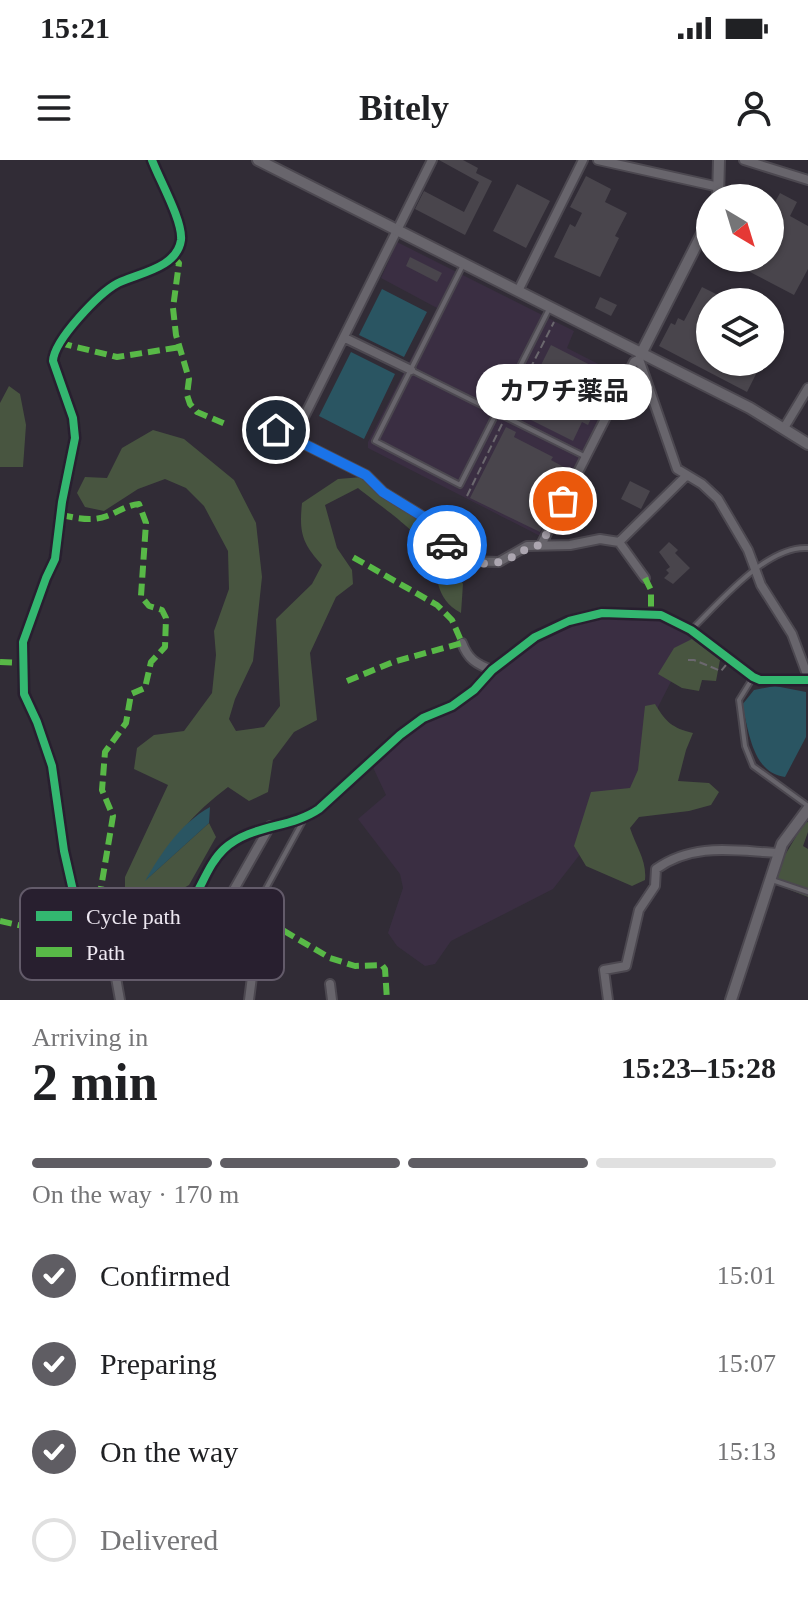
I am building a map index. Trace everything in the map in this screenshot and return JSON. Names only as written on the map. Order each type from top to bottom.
[{"type":"street","points":[[72,888],[52,766],[24,694],[23,642],[55,559],[75,438],[73,418],[53,353],[72,326],[115,284],[165,262],[173,257],[180,244],[177,221],[152,160]]},
{"type":"street","points":[[258,160],[550,306],[640,356],[784,428],[808,444]]},
{"type":"street","points":[[294,437],[432,160]]},
{"type":"street","points":[[518,291],[583,160]]},
{"type":"street","points":[[598,160],[696,187]]},
{"type":"street","points":[[719,160],[719,184]]},
{"type":"street","points":[[744,160],[808,180]]},
{"type":"street","points":[[541,545],[696,246]]},
{"type":"street","points":[[345,338],[411,370]]},
{"type":"street","points":[[199,888],[224,849],[252,831],[304,819],[400,735],[423,718],[452,706],[535,637],[584,617],[602,613],[661,615],[691,630],[753,677],[760,680],[808,679],[792,634],[761,585],[748,550],[718,499],[702,484],[677,469],[640,356]]},
{"type":"street","points":[[784,428],[808,388]]},
{"type":"street","points":[[276,430],[366,475],[383,492],[422,516],[440,532],[452,555],[462,561],[499,562],[527,546],[570,545],[600,539],[619,542],[645,578]]},
{"type":"street","points":[[619,542],[686,476]]},
{"type":"street","points":[[462,643],[467,656],[476,664],[492,670]]},
{"type":"street","points":[[731,1000],[778,853],[808,807]]},
{"type":"street","points":[[235,888],[270,826]]},
{"type":"street","points":[[608,1000],[604,970],[626,966],[639,910],[655,886],[656,869],[701,849],[778,853]]},
{"type":"street","points":[[116,980],[120,1000]]},
{"type":"street","points":[[249,1000],[252,980]]},
{"type":"street","points":[[330,984],[332,1000]]},
{"type":"lane","points":[[464,263],[375,441],[460,485],[550,306]]},
{"type":"lane","points":[[411,370],[586,457]]},
{"type":"lane","points":[[691,630],[756,569],[786,549],[808,548]]},
{"type":"lane","points":[[753,677],[739,700],[745,746],[753,766],[808,807]]},
{"type":"lane","points":[[266,888],[304,819]]},
{"type":"lane","points":[[771,880],[808,892]]},
{"type":"path","points":[[467,496],[554,322]]},
{"type":"path","points":[[688,660],[700,661],[721,671]]},
{"type":"shaded area","points":[[397,242],[574,331],[567,348],[622,376],[542,537],[368,448],[368,442],[437,308],[381,278]]},
{"type":"shaded area","points":[[651,614],[703,639],[683,658],[658,707],[659,749],[637,796],[585,848],[553,889],[451,941],[435,964],[425,966],[397,946],[388,933],[403,888],[400,874],[358,819],[386,795],[370,761],[400,735],[452,706],[535,637],[584,617]]},
{"type":"green space","points":[[9,386],[20,394],[26,425],[23,467],[0,467],[0,403]]},
{"type":"green space","points":[[153,430],[184,439],[234,480],[256,523],[262,577],[253,661],[229,719],[236,731],[264,727],[280,706],[276,619],[312,584],[322,565],[303,537],[302,503],[338,479],[362,477],[432,529],[463,584],[461,613],[441,593],[432,559],[423,543],[358,488],[325,505],[337,548],[352,570],[353,584],[336,597],[310,653],[317,720],[294,732],[273,760],[268,792],[249,801],[228,787],[183,829],[147,879],[209,823],[216,837],[189,885],[184,888],[125,887],[125,877],[168,785],[134,769],[137,748],[154,735],[184,731],[212,693],[216,655],[214,631],[229,589],[228,551],[204,506],[186,488],[165,479],[138,489],[104,511],[85,507],[77,493],[85,477],[107,478],[122,448]]},
{"type":"green space","points":[[692,639],[720,660],[716,681],[702,680],[699,691],[682,688],[658,674],[674,648]]},
{"type":"green space","points":[[655,704],[670,723],[693,733],[678,781],[709,783],[719,792],[711,805],[639,817],[630,828],[643,860],[645,880],[632,886],[586,866],[574,846],[591,792],[630,788],[638,770],[645,706]]},
{"type":"green space","points":[[808,822],[803,846],[808,849],[808,897],[780,886],[775,872],[804,823]]},
{"type":"water","points":[[382,289],[427,312],[404,357],[359,335]]},
{"type":"water","points":[[351,352],[395,374],[364,439],[319,416]]},
{"type":"water","points":[[775,686],[806,692],[806,737],[785,777],[765,768],[759,759],[742,705],[754,690]]},
{"type":"water","points":[[210,807],[209,823],[145,881],[181,830]]},
{"type":"building","points":[[439,160],[463,160],[478,168],[476,173],[492,181],[465,235],[415,209],[424,191],[464,212],[479,182]]},
{"type":"building","points":[[586,176],[611,189],[605,202],[627,213],[600,277],[554,257],[570,224],[575,227],[582,213],[570,207]]},
{"type":"building","points":[[517,184],[550,201],[526,248],[493,231]]},
{"type":"building","points":[[784,195],[797,202],[790,216],[808,226],[808,269],[794,295],[750,272],[784,272]]},
{"type":"building","points":[[410,257],[442,273],[437,282],[406,266]]},
{"type":"building","points":[[600,297],[617,305],[611,316],[595,308]]},
{"type":"building","points":[[696,298],[696,365],[659,346],[671,323],[675,325],[678,318],[684,321]]},
{"type":"building","points":[[551,345],[606,373],[594,399],[599,402],[588,425],[582,422],[573,441],[517,413]]},
{"type":"building","points":[[716,376],[755,376],[747,392]]},
{"type":"building","points":[[506,427],[516,432],[514,437],[553,457],[551,460],[571,471],[540,532],[470,498]]},
{"type":"building","points":[[630,481],[650,491],[641,509],[621,499]]},
{"type":"building","points":[[669,542],[690,568],[673,584],[664,578],[670,567],[659,552]]},
{"type":"waterway","points":[[784,168],[808,175]]},
{"type":"marked path","points":[[173,257],[179,263],[173,308],[176,335],[189,379],[187,395],[197,412],[228,425]]},
{"type":"marked path","points":[[60,343],[117,357],[181,347]]},
{"type":"marked path","points":[[61,515],[95,519],[139,504],[146,523],[141,596],[149,606],[162,610],[166,618],[165,647],[151,662],[145,688],[131,694],[126,723],[105,752],[102,790],[113,816],[101,888]]},
{"type":"marked path","points":[[347,681],[393,662],[462,643],[452,620],[437,605],[351,556]]},
{"type":"marked path","points":[[645,578],[651,590],[651,614]]},
{"type":"marked path","points":[[0,662],[23,663]]},
{"type":"marked path","points":[[0,921],[20,925]]},
{"type":"marked path","points":[[284,931],[330,958],[355,966],[382,965],[385,969],[387,1000]]},
{"type":"cycle path","points":[[72,888],[52,766],[24,694],[23,642],[55,559],[75,438],[73,418],[53,361],[61,341],[100,296],[118,283],[165,263],[178,249],[181,232],[175,211],[152,160]]},
{"type":"cycle path","points":[[199,888],[214,861],[235,841],[319,809],[400,735],[423,718],[452,706],[535,637],[569,621],[602,613],[661,615],[691,630],[753,677],[760,680],[808,680]]},
{"type":"way so far","points":[[447,545],[452,555],[462,561],[499,562],[527,546],[541,545],[563,501]]},
{"type":"place","name":"カワチ薬品","points":[[563,501]]},
{"type":"route","points":[[276,430],[366,475],[383,492],[422,516],[440,532],[447,545]]}]
